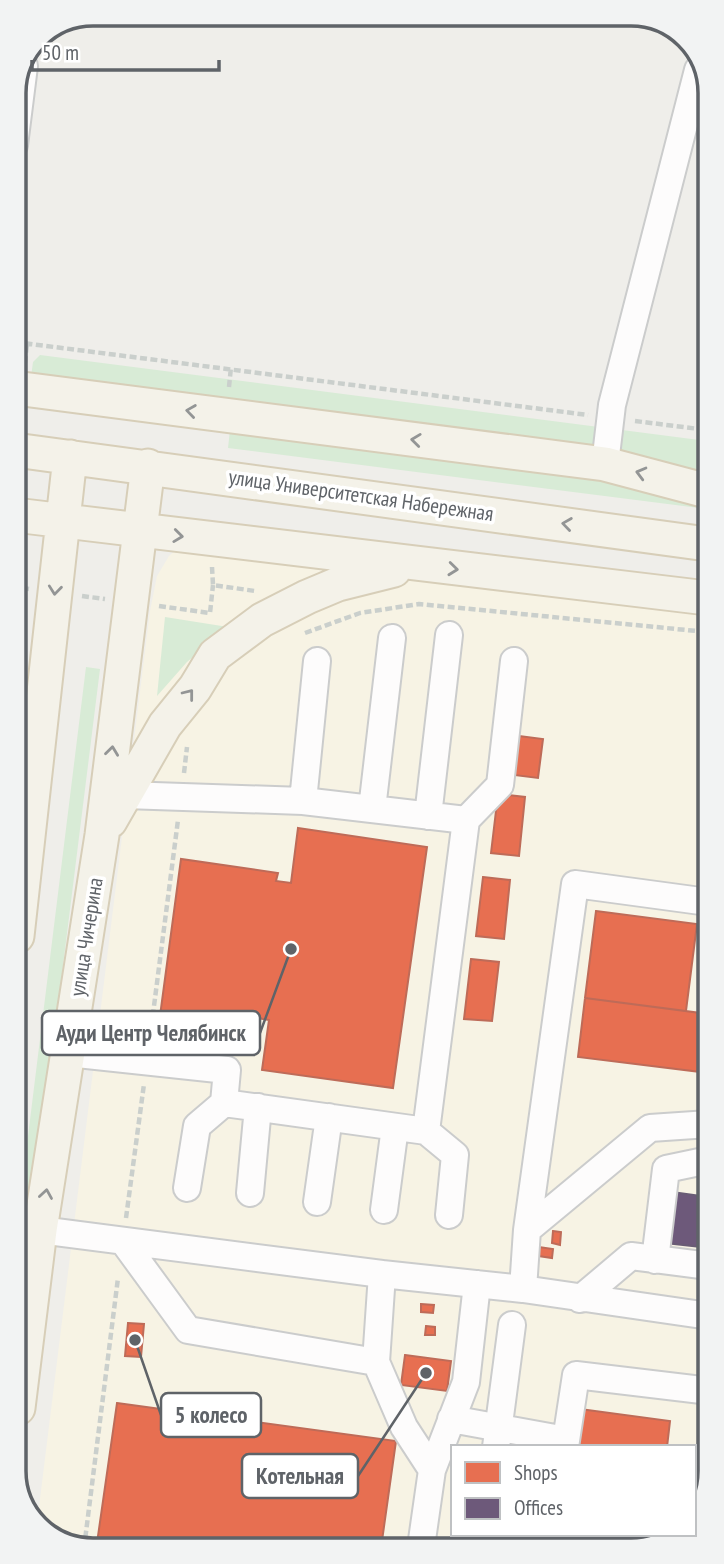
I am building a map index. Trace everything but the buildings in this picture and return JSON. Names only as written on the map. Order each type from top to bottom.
[{"type":"main road","points":[[26,389],[605,464],[698,489]]},
{"type":"main road","name":"улица Университетская Набережная","points":[[26,451],[698,543]]},
{"type":"main road","points":[[26,860],[70,457]]},
{"type":"main road","name":"улица Чичерина","points":[[26,1343],[40,1230],[102,835],[148,466]]},
{"type":"main road","points":[[26,517],[412,565],[698,597]]},
{"type":"main road","points":[[102,835],[164,725],[195,688],[215,654],[262,620],[307,597],[338,584],[412,565]]},
{"type":"main road","points":[[26,795],[29,834]]},
{"type":"lane","points":[[605,464],[611,418],[696,79]]},
{"type":"lane","points":[[428,816],[449,635]]},
{"type":"lane","points":[[372,809],[392,638]]},
{"type":"lane","points":[[303,801],[317,661]]},
{"type":"lane","points":[[426,1130],[466,820],[500,785],[514,661]]},
{"type":"lane","points":[[125,795],[181,799],[303,801],[466,820]]},
{"type":"lane","points":[[523,1289],[527,1230],[575,884],[698,901]]},
{"type":"lane","points":[[68,1053],[227,1070],[225,1103]]},
{"type":"lane","points":[[187,1188],[197,1126],[225,1103],[426,1130],[455,1155],[449,1215]]},
{"type":"lane","points":[[250,1193],[258,1107]]},
{"type":"lane","points":[[317,1202],[329,1117]]},
{"type":"lane","points":[[527,1230],[650,1128],[698,1125]]},
{"type":"lane","points":[[384,1210],[395,1127]]},
{"type":"lane","points":[[655,1260],[666,1169],[698,1162]]},
{"type":"lane","points":[[40,1230],[382,1274],[523,1289],[698,1314]]},
{"type":"lane","points":[[123,1241],[188,1330],[376,1362]]},
{"type":"lane","points":[[580,1299],[631,1256],[698,1265]]},
{"type":"lane","points":[[382,1274],[376,1362],[404,1427],[432,1470]]},
{"type":"lane","points":[[422,1538],[432,1470],[466,1382],[477,1284]]},
{"type":"lane","points":[[497,1437],[512,1325]]},
{"type":"lane","points":[[452,1419],[497,1437],[566,1443],[576,1375],[698,1390]]},
{"type":"path","points":[[26,343],[698,429]]},
{"type":"path","points":[[302,634],[360,613],[419,604],[698,631]]},
{"type":"path","points":[[85,1537],[188,739]]},
{"type":"shaded area","points":[[184,543],[698,611],[696,1484],[696,1445],[451,1445],[451,1536],[644,1536],[89,1538],[64,1531],[39,1509],[150,611],[157,576],[169,556]]},
{"type":"green space","points":[[40,355],[698,440],[698,475],[31,377],[33,362]]},
{"type":"green space","points":[[230,430],[606,478],[698,508],[228,448]]},
{"type":"green space","points":[[165,617],[228,627],[187,662],[157,696]]},
{"type":"green space","points":[[86,667],[100,669],[26,1262],[26,1152]]},
{"type":"place","name":"Ауди Центр Челябинск","points":[[291,949]]},
{"type":"place","name":"5 колесо","points":[[135,1340]]},
{"type":"place","name":"Котельная","points":[[426,1373]]}]
